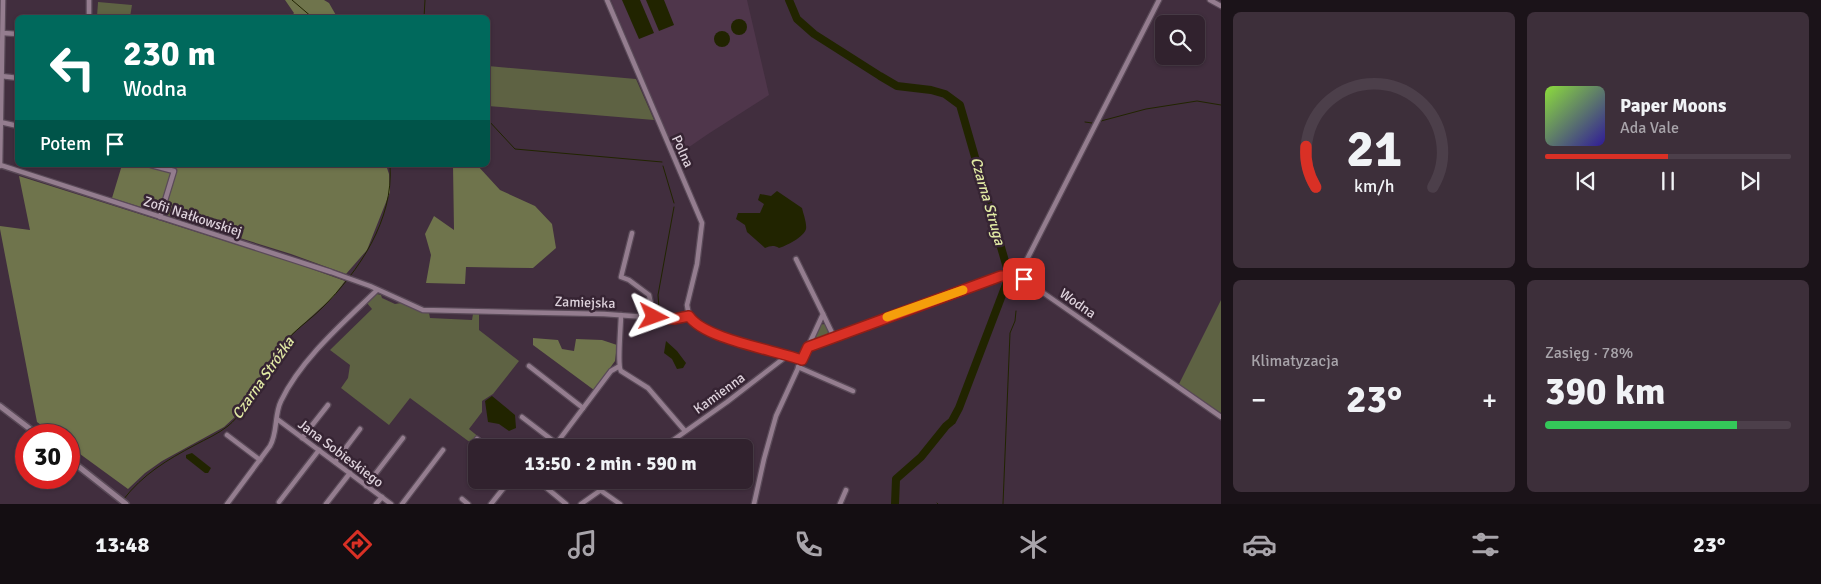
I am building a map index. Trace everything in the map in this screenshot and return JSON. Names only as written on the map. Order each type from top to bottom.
[{"type":"street","points":[[0,166],[3,0]]},
{"type":"street","points":[[89,0],[89,15]]},
{"type":"street","name":"Polna","points":[[607,0],[702,223],[696,264],[687,304],[689,316]]},
{"type":"street","points":[[1018,277],[1159,0]]},
{"type":"street","points":[[1210,0],[1221,6]]},
{"type":"street","points":[[3,34],[15,34]]},
{"type":"street","points":[[1,76],[15,78]]},
{"type":"street","points":[[0,122],[15,125]]},
{"type":"street","name":"Zofii Nałkowskiej","points":[[0,166],[348,278],[377,290]]},
{"type":"street","points":[[159,167],[174,171],[160,217]]},
{"type":"street","points":[[632,232],[622,277],[649,295],[654,317]]},
{"type":"street","points":[[796,259],[834,337]]},
{"type":"street","name":"Wodna","points":[[808,347],[1001,276],[1018,277],[1221,417]]},
{"type":"street","points":[[227,504],[273,442],[282,399],[308,361],[324,342],[377,290]]},
{"type":"street","name":"Zamiejska","points":[[377,290],[417,308],[430,311],[621,315],[674,319],[689,316]]},
{"type":"street","points":[[754,504],[768,441],[776,416],[823,314]]},
{"type":"street","points":[[621,315],[621,343],[618,367],[621,371],[648,388],[685,431]]},
{"type":"street","points":[[689,316],[700,327],[720,336],[802,360]]},
{"type":"street","name":"Kamienna","points":[[674,439],[788,355]]},
{"type":"street","points":[[529,366],[583,408]]},
{"type":"street","points":[[798,366],[853,392]]},
{"type":"street","points":[[559,439],[611,371],[618,367]]},
{"type":"street","points":[[302,438],[328,405]]},
{"type":"street","points":[[0,406],[24,424]]},
{"type":"street","points":[[522,417],[551,439]]},
{"type":"street","name":"Jana Sobieskiego","points":[[277,419],[391,504]]},
{"type":"street","points":[[334,462],[360,429]]},
{"type":"street","points":[[227,435],[260,460]]},
{"type":"street","points":[[366,486],[403,438]]},
{"type":"street","points":[[279,502],[319,450]]},
{"type":"street","points":[[402,504],[443,450]]},
{"type":"street","points":[[80,468],[126,503]]},
{"type":"street","points":[[326,504],[350,473]]},
{"type":"street","points":[[491,504],[503,489]]},
{"type":"street","points":[[548,489],[566,504]]},
{"type":"street","points":[[580,504],[600,490],[620,504]]},
{"type":"street","points":[[840,504],[846,490]]},
{"type":"street","points":[[376,504],[382,497]]},
{"type":"street","points":[[462,499],[468,504]]},
{"type":"shaded area","points":[[285,0],[324,0],[329,3],[336,15],[292,15],[294,13]]},
{"type":"shaded area","points":[[611,0],[747,0],[769,95],[676,156]]},
{"type":"shaded area","points":[[622,0],[640,0],[654,33],[639,39]]},
{"type":"shaded area","points":[[646,0],[664,0],[674,25],[659,31]]},
{"type":"shaded area","points":[[98,2],[132,5],[130,15],[97,15]]},
{"type":"shaded area","points":[[736,19],[742,19],[747,24],[745,33],[736,35],[731,30],[731,24]]},
{"type":"shaded area","points":[[719,31],[725,31],[730,36],[728,45],[719,47],[714,42],[714,36]]},
{"type":"shaded area","points":[[490,66],[636,79],[654,120],[490,106]]},
{"type":"shaded area","points":[[121,167],[159,167],[174,171],[175,167],[387,167],[390,192],[367,250],[346,274],[291,254],[112,198]]},
{"type":"shaded area","points":[[453,167],[479,167],[500,190],[535,206],[552,224],[556,248],[533,268],[466,267],[465,284],[426,283],[431,255],[425,234],[434,216],[454,230]]},
{"type":"shaded area","points":[[19,176],[292,262],[345,281],[333,297],[281,344],[236,416],[224,427],[162,461],[145,473],[128,489],[80,454],[80,424],[40,424],[37,422],[0,226],[30,230]]},
{"type":"shaded area","points":[[777,191],[802,208],[806,229],[798,238],[786,245],[779,248],[772,246],[765,248],[747,232],[745,225],[736,219],[738,213],[760,213],[764,204],[758,200],[760,194],[771,196]]},
{"type":"shaded area","points":[[377,294],[395,304],[401,303],[429,313],[430,318],[472,320],[473,314],[479,314],[479,330],[519,361],[493,394],[482,401],[482,412],[469,429],[479,439],[468,439],[468,441],[410,398],[389,425],[341,388],[348,378],[350,365],[330,350],[372,309],[367,303]]},
{"type":"shaded area","points":[[1221,300],[1221,413],[1179,384]]},
{"type":"shaded area","points":[[823,324],[826,325],[828,333],[826,337],[818,341],[816,337]]},
{"type":"shaded area","points":[[533,338],[558,340],[562,349],[574,351],[576,339],[602,340],[617,345],[615,361],[594,390],[533,345]]},
{"type":"shaded area","points":[[666,341],[686,363],[683,368],[677,369],[672,359],[664,353]]},
{"type":"shaded area","points":[[492,396],[515,415],[516,428],[509,431],[499,424],[488,422],[485,401]]},
{"type":"shaded area","points":[[192,453],[211,468],[208,473],[205,473],[186,458],[186,455]]},
{"type":"waterway","name":"Czarna Stróżka","points":[[292,0],[310,15]]},
{"type":"waterway","points":[[424,15],[425,0]]},
{"type":"waterway","name":"Czarna Struga","points":[[789,0],[797,19],[814,34],[880,76],[897,86],[931,90],[945,94],[960,105],[1007,268],[1007,282],[959,408],[952,421],[921,457],[896,479],[895,504]]},
{"type":"waterway","points":[[1101,121],[1146,109],[1197,101],[1221,105]]},
{"type":"waterway","points":[[490,122],[515,149],[662,162]]},
{"type":"waterway","points":[[1085,122],[1092,123]]},
{"type":"waterway","points":[[663,166],[674,203]]},
{"type":"waterway","name":"Czarna Stróżka","points":[[123,500],[156,468],[220,432],[244,409],[287,340],[322,308],[349,278],[361,261],[380,225],[390,185],[390,167]]},
{"type":"waterway","points":[[659,308],[658,295],[674,207]]},
{"type":"waterway","points":[[1003,504],[1010,333],[1015,321],[1016,311]]},
{"type":"slow traffic","points":[[887,317],[963,290]]},
{"type":"route","points":[[654,317],[674,319],[689,316],[700,327],[720,336],[802,360],[808,347],[1001,276],[1024,279]]}]
